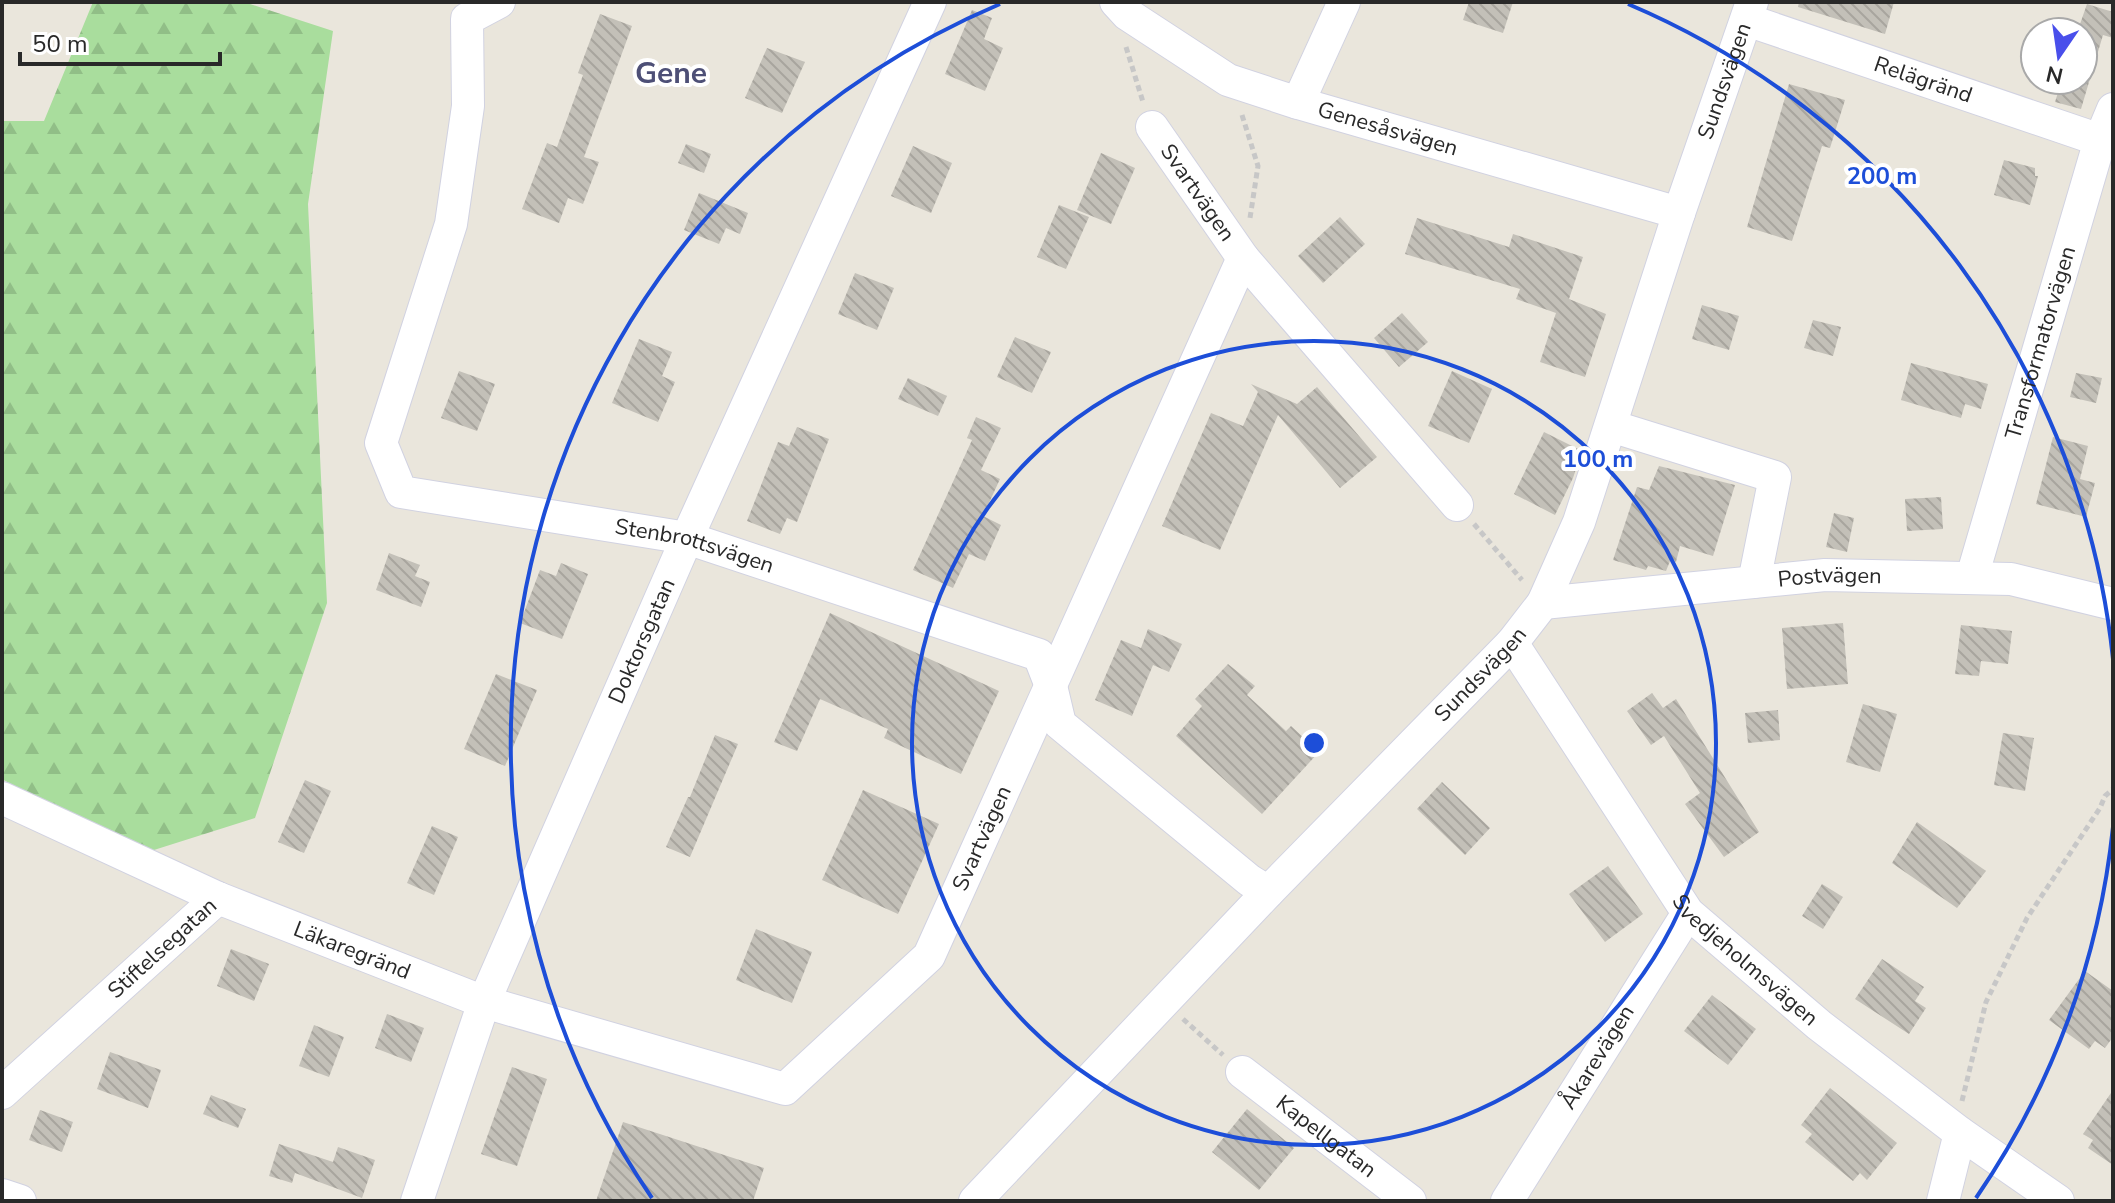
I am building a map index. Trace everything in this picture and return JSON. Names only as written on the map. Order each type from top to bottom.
[{"type":"street","points":[[465,10],[499,2]]},
{"type":"street","name":"Doktorsgatan","points":[[417,1201],[484,1002],[687,538],[930,2]]},
{"type":"street","points":[[1298,103],[1344,2]]},
{"type":"street","name":"Genesåsvägen","points":[[1121,8],[1228,80],[1679,213]]},
{"type":"street","name":"Stenbrottsvägen","points":[[465,10],[468,106],[451,224],[381,443],[401,492],[687,538],[1039,655],[1051,686],[1060,724],[1249,880],[1268,892]]},
{"type":"street","name":"Relägränd","points":[[1750,11],[2100,140]]},
{"type":"street","name":"Sundsvägen","points":[[975,1201],[1268,892],[1512,643],[1543,603],[1579,522],[1679,213],[1750,11]]},
{"type":"street","name":"Transformatorvägen","points":[[1972,577],[2100,140],[2113,109]]},
{"type":"street","name":"Svartvägen","points":[[1152,127],[1243,258],[1457,505]]},
{"type":"street","name":"Svartvägen","points":[[484,1002],[785,1089],[929,956],[1243,258]]},
{"type":"street","points":[[1611,426],[1775,477],[1754,582]]},
{"type":"street","name":"Postvägen","points":[[1543,603],[1825,575],[2011,579],[2113,604]]},
{"type":"street","name":"Svedjeholmsvägen","points":[[1512,643],[1688,913],[1819,1025],[1957,1131],[2058,1201]]},
{"type":"street","name":"Stiftelsegatan","points":[[2,798],[218,898],[2,1093]]},
{"type":"street","name":"Läkaregränd","points":[[218,898],[484,1002]]},
{"type":"street","name":"Åkarevägen","points":[[1507,1201],[1688,913]]},
{"type":"street","name":"Kapellgatan","points":[[1242,1072],[1410,1201]]},
{"type":"street","points":[[1943,1201],[1957,1131]]},
{"type":"street","points":[[2,1195],[20,1201]]},
{"type":"path","points":[[1121,8],[1126,51],[1152,127]]},
{"type":"path","points":[[1228,80],[1258,166],[1243,258]]},
{"type":"path","points":[[1457,505],[1543,603]]},
{"type":"path","points":[[1957,1131],[1986,1002],[2027,918],[2105,796],[2113,789]]},
{"type":"path","points":[[1164,1003],[1242,1072]]},
{"type":"green space","points":[[93,2],[244,2],[333,31],[308,204],[327,603],[255,818],[135,856],[2,779],[2,121],[44,121]]},
{"type":"building","points":[[1469,2],[1513,2],[1503,33],[1463,20]]},
{"type":"building","points":[[1799,2],[1894,2],[1885,34],[1798,7]]},
{"type":"building","points":[[2087,4],[2113,12],[2113,38],[2103,35],[2099,48],[2099,16],[2083,16]]},
{"type":"building","points":[[972,10],[992,18],[984,39],[1003,48],[985,91],[945,74]]},
{"type":"building","points":[[600,14],[632,26],[584,157],[599,162],[583,204],[568,198],[559,223],[522,209],[547,143],[557,147],[583,75],[578,73]]},
{"type":"building","points":[[767,48],[805,62],[782,113],[745,98]]},
{"type":"building","points":[[1789,84],[1845,100],[1830,148],[1822,146],[1792,241],[1747,227]]},
{"type":"building","points":[[2057,96],[2085,96],[2081,109],[2055,102]]},
{"type":"building","points":[[686,144],[711,154],[704,173],[678,163]]},
{"type":"building","points":[[913,146],[952,163],[931,213],[891,196]]},
{"type":"building","points":[[1101,153],[1135,168],[1111,224],[1077,210]]},
{"type":"building","points":[[2004,160],[2035,168],[2035,176],[2038,176],[2030,205],[1994,195]]},
{"type":"building","points":[[699,193],[748,213],[740,234],[726,228],[719,244],[684,230]]},
{"type":"building","points":[[1059,205],[1089,217],[1066,269],[1037,257]]},
{"type":"building","points":[[1340,217],[1365,244],[1323,283],[1298,256]]},
{"type":"building","points":[[1417,218],[1509,247],[1513,234],[1583,257],[1569,299],[1606,314],[1585,377],[1540,362],[1556,313],[1516,299],[1520,289],[1405,254]]},
{"type":"building","points":[[855,273],[894,288],[877,330],[838,314]]},
{"type":"building","points":[[1702,305],[1739,316],[1729,350],[1692,339]]},
{"type":"building","points":[[1402,313],[1428,342],[1399,367],[1374,338]]},
{"type":"building","points":[[1813,320],[1841,327],[1833,356],[1804,348]]},
{"type":"building","points":[[1015,337],[1051,352],[1032,393],[997,377]]},
{"type":"building","points":[[639,339],[672,352],[662,376],[675,382],[658,422],[612,403]]},
{"type":"building","points":[[1911,363],[1988,384],[1981,409],[1965,404],[1961,418],[1901,400]]},
{"type":"building","points":[[459,371],[495,384],[477,431],[441,418]]},
{"type":"building","points":[[1452,371],[1492,389],[1469,443],[1428,426]]},
{"type":"building","points":[[2076,373],[2102,378],[2096,403],[2070,397]]},
{"type":"building","points":[[908,378],[947,396],[938,416],[898,399]]},
{"type":"building","points":[[1251,384],[1297,404],[1317,387],[1377,457],[1340,488],[1278,415],[1220,550],[1162,526],[1211,413],[1243,426],[1258,392]]},
{"type":"building","points":[[976,417],[1001,428],[981,470],[1000,479],[983,516],[1001,525],[985,561],[969,554],[953,588],[913,570],[972,440],[967,438]]},
{"type":"building","points":[[797,427],[829,439],[797,522],[787,518],[780,534],[747,521],[778,442],[789,446]]},
{"type":"building","points":[[1544,432],[1582,451],[1555,515],[1514,494]]},
{"type":"building","points":[[2053,437],[2088,446],[2080,479],[2095,483],[2086,517],[2036,504]]},
{"type":"building","points":[[1659,466],[1735,485],[1713,556],[1680,546],[1676,562],[1670,561],[1666,571],[1648,566],[1646,570],[1613,560],[1637,487],[1649,490]]},
{"type":"building","points":[[1941,497],[1943,529],[1907,531],[1905,499]]},
{"type":"building","points":[[1834,513],[1854,518],[1847,552],[1826,547]]},
{"type":"building","points":[[389,553],[420,565],[415,576],[430,582],[421,607],[376,590]]},
{"type":"building","points":[[561,563],[588,574],[562,639],[520,623],[540,570],[556,576]]},
{"type":"building","points":[[830,613],[999,691],[961,774],[884,738],[888,729],[820,699],[797,751],[774,742]]},
{"type":"building","points":[[1843,623],[1848,684],[1787,689],[1782,628]]},
{"type":"building","points":[[1961,625],[2012,631],[2008,664],[1981,661],[1979,676],[1955,674]]},
{"type":"building","points":[[1148,629],[1182,644],[1169,672],[1153,665],[1132,716],[1095,700],[1121,640],[1141,648]]},
{"type":"building","points":[[1228,664],[1255,686],[1247,695],[1286,731],[1291,726],[1319,752],[1262,814],[1176,736],[1202,706],[1195,699]]},
{"type":"building","points":[[496,674],[537,690],[505,766],[464,749]]},
{"type":"building","points":[[1652,693],[1663,708],[1676,699],[1759,832],[1724,857],[1685,804],[1700,793],[1664,736],[1651,745],[1627,711]]},
{"type":"building","points":[[1863,704],[1897,714],[1880,772],[1846,762]]},
{"type":"building","points":[[1778,710],[1780,740],[1748,743],[1745,713]]},
{"type":"building","points":[[2003,733],[2034,738],[2025,791],[1994,785]]},
{"type":"building","points":[[715,735],[738,744],[690,857],[666,847]]},
{"type":"building","points":[[305,780],[331,791],[304,853],[278,842]]},
{"type":"building","points":[[1442,782],[1490,828],[1465,855],[1417,809]]},
{"type":"building","points":[[863,790],[939,824],[898,914],[822,880]]},
{"type":"building","points":[[1917,822],[1986,871],[1957,908],[1892,863]]},
{"type":"building","points":[[432,826],[458,837],[434,895],[407,883]]},
{"type":"building","points":[[1608,866],[1643,914],[1605,942],[1569,894]]},
{"type":"building","points":[[1822,884],[1843,897],[1823,929],[1802,916]]},
{"type":"building","points":[[756,929],[812,952],[792,1003],[736,980]]},
{"type":"building","points":[[231,949],[269,964],[254,1001],[217,986]]},
{"type":"building","points":[[1882,959],[1924,987],[1915,1001],[1926,1008],[1909,1034],[1855,999]]},
{"type":"building","points":[[2085,971],[2113,991],[2113,1037],[2105,1048],[2095,1041],[2089,1049],[2049,1020]]},
{"type":"building","points":[[1712,995],[1756,1029],[1728,1065],[1684,1031]]},
{"type":"building","points":[[387,1014],[424,1028],[411,1062],[375,1048]]},
{"type":"building","points":[[314,1025],[344,1037],[329,1077],[299,1066]]},
{"type":"building","points":[[110,1052],[161,1070],[148,1108],[97,1089]]},
{"type":"building","points":[[512,1067],[547,1079],[517,1166],[481,1154]]},
{"type":"building","points":[[1830,1088],[1897,1143],[1867,1180],[1860,1173],[1853,1181],[1805,1142],[1812,1134],[1801,1125]]},
{"type":"building","points":[[2113,1090],[2113,1165],[2088,1148],[2093,1140],[2083,1134]]},
{"type":"building","points":[[211,1095],[246,1109],[238,1128],[203,1114]]},
{"type":"building","points":[[1247,1109],[1294,1148],[1259,1190],[1212,1152]]},
{"type":"building","points":[[40,1110],[73,1122],[62,1152],[29,1140]]},
{"type":"building","points":[[623,1122],[764,1168],[753,1201],[596,1201]]},
{"type":"building","points":[[279,1144],[333,1162],[338,1147],[375,1160],[362,1198],[295,1173],[292,1183],[269,1176]]},
{"type":"district","name":"Gene","points":[[671,73]]}]
